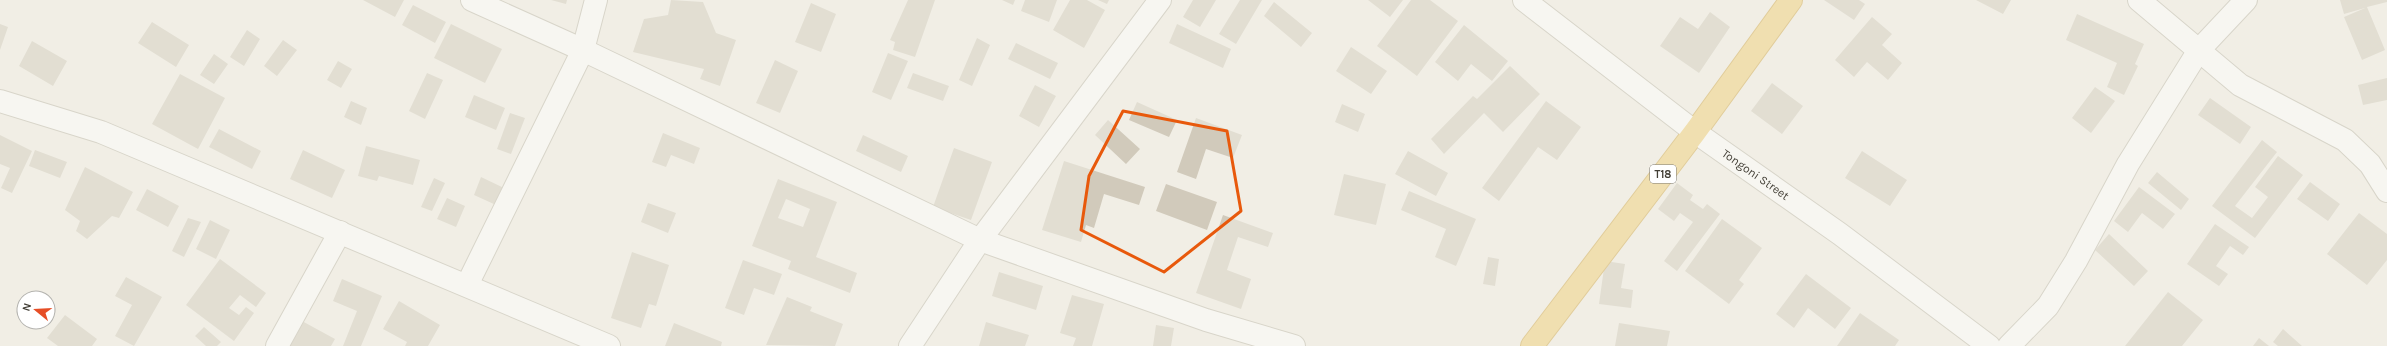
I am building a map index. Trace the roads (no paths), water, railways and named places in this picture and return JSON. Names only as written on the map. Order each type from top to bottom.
[{"type":"highway","name":"T18","points":[[1532,346],[1695,132],[1791,0]]},
{"type":"street","points":[[472,0],[583,50],[980,240],[1206,320],[1294,346]]},
{"type":"street","points":[[466,285],[583,50],[596,0]]},
{"type":"street","points":[[910,346],[980,240],[1160,0]]},
{"type":"street","name":"Tongoni Street","points":[[1524,0],[1695,132],[1840,234],[1989,346]]},
{"type":"street","points":[[2139,0],[2240,85],[2345,140],[2370,164],[2387,191]]},
{"type":"street","points":[[2009,346],[2048,306],[2076,261],[2128,164],[2199,50],[2246,0]]},
{"type":"street","points":[[0,101],[101,132],[610,346]]},
{"type":"street","points":[[277,346],[340,232]]}]
